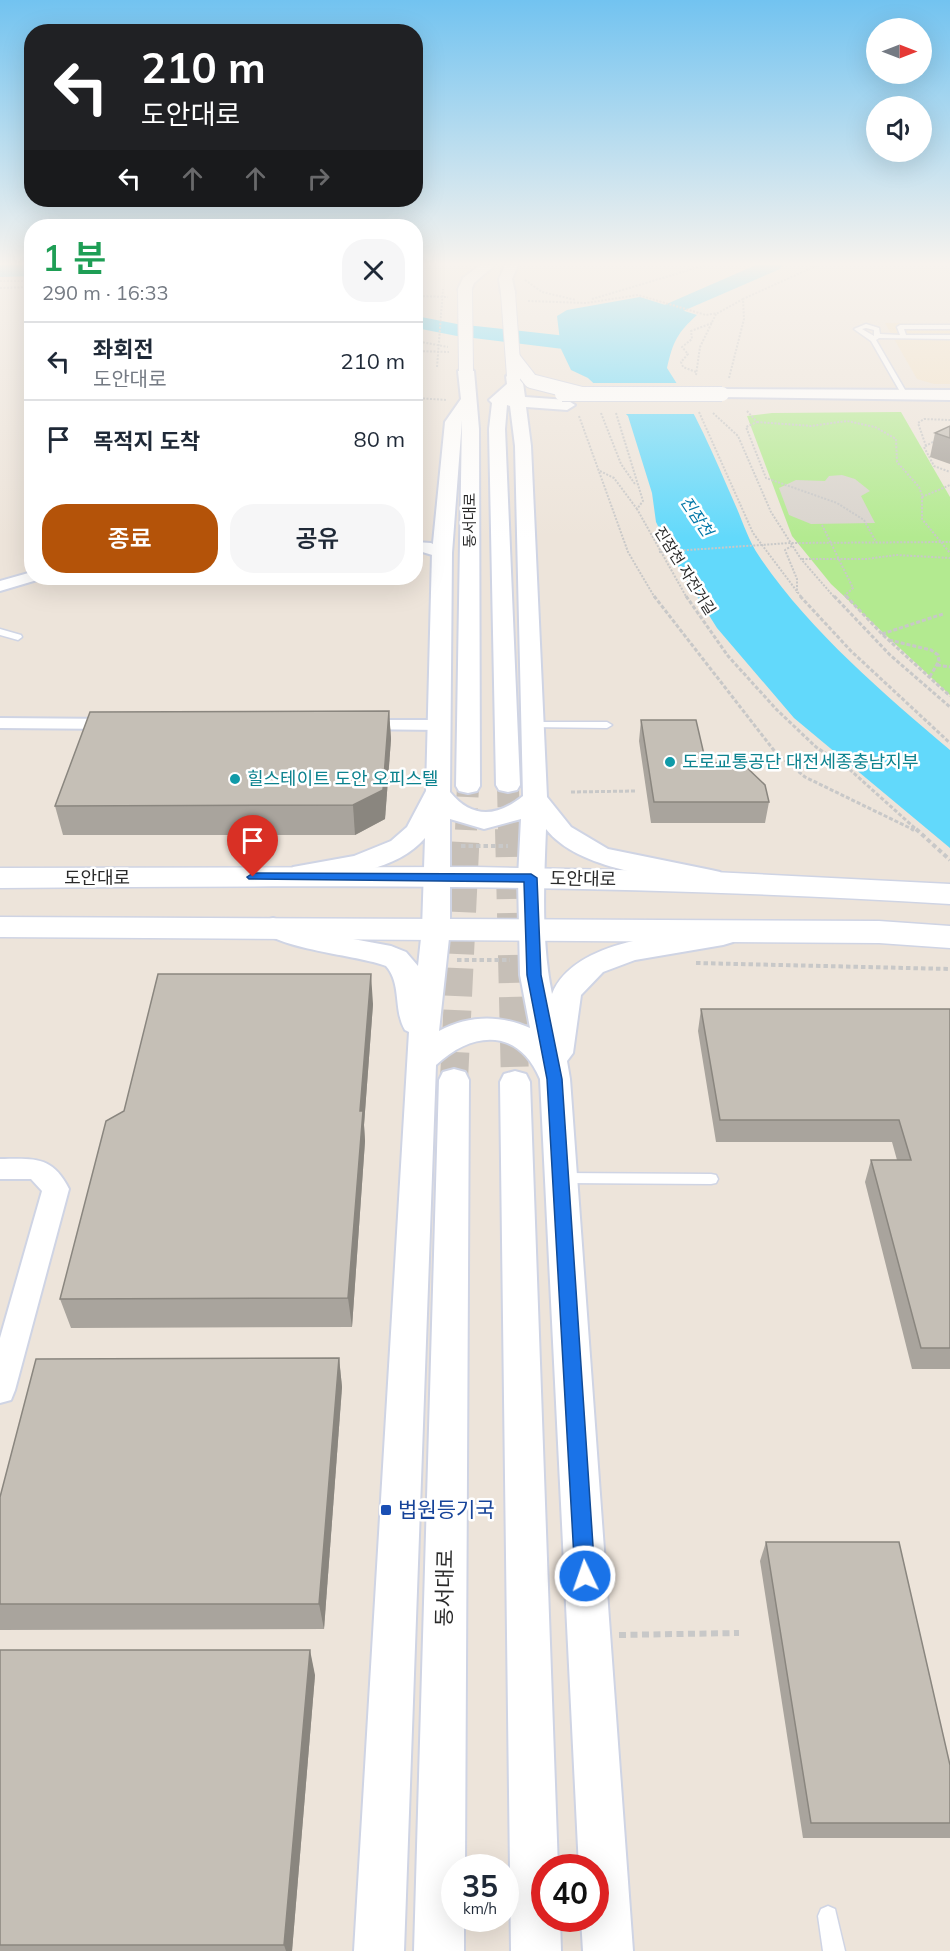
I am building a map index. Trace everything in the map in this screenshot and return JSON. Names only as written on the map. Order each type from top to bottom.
[{"type":"main road","name":"도안대로","points":[[0,878],[276,876],[531,878],[734,883],[937,893]]},
{"type":"main road","points":[[0,927],[273,927],[434,944],[533,945],[758,931],[879,932],[950,937]]},
{"type":"street","name":"동서대로","points":[[465,356],[471,429],[468,786]]},
{"type":"street","name":"동서대로","points":[[508,785],[497,429],[512,392],[513,358]]},
{"type":"street","points":[[513,358],[531,381],[552,388],[578,404]]},
{"type":"street","points":[[379,1951],[438,1071],[434,944],[442,553],[453,422],[468,400],[512,392],[578,404]]},
{"type":"street","points":[[512,392],[523,446],[535,798],[531,878],[534,975],[555,1079],[608,1951]]},
{"type":"street","points":[[726,393],[950,405]]},
{"type":"street","points":[[523,446],[533,419],[578,404],[726,393],[950,395]]},
{"type":"street","points":[[423,546],[442,553]]},
{"type":"street","points":[[0,585],[24,580]]},
{"type":"street","points":[[0,723],[131,724]]},
{"type":"street","points":[[345,724],[440,725]]},
{"type":"street","points":[[438,792],[447,806],[459,815],[498,821],[511,817],[535,798]]},
{"type":"street","points":[[276,876],[339,867],[383,855],[411,838],[438,792]]},
{"type":"street","points":[[535,798],[562,832],[600,855],[734,883]]},
{"type":"street","points":[[273,927],[311,940],[381,953],[396,959],[408,973],[438,1071]]},
{"type":"street","points":[[555,1079],[567,992],[593,965],[630,951],[758,931]]},
{"type":"street","points":[[438,1071],[434,1046],[466,1030],[484,1027],[506,1030],[526,1039],[543,1054],[555,1079]]},
{"type":"street","name":"동서대로","points":[[438,1071],[439,1951]]},
{"type":"street","points":[[515,1082],[536,1951]]},
{"type":"street","points":[[0,1169],[38,1169],[56,1189],[0,1390]]},
{"type":"lane","points":[[884,356],[905,395]]},
{"type":"lane","points":[[0,632],[18,638]]},
{"type":"lane","points":[[531,725],[607,725]]},
{"type":"lane","points":[[561,1178],[711,1179]]},
{"type":"lane","points":[[828,1916],[834,1951]]},
{"type":"path","points":[[437,367],[438,356]]},
{"type":"path","points":[[688,356],[681,362],[683,367],[696,372]]},
{"type":"path","points":[[696,379],[699,356]]},
{"type":"path","points":[[726,393],[732,356]]},
{"type":"path","points":[[423,398],[468,400]]},
{"type":"path","points":[[696,403],[761,546],[797,593],[896,695],[950,742]]},
{"type":"path","points":[[578,404],[628,552],[658,603],[693,651],[776,753],[805,777],[920,833]]},
{"type":"path","points":[[578,404],[637,486]]},
{"type":"path","name":"진잠천 자전거길","points":[[610,407],[616,413],[643,501],[637,509],[684,593],[728,656],[777,710],[816,747],[848,768],[950,860]]},
{"type":"path","points":[[710,410],[738,436],[756,484],[801,559],[839,603],[890,655],[950,707]]},
{"type":"path","points":[[747,411],[757,422]]},
{"type":"path","points":[[950,420],[924,419],[918,423],[926,446],[924,447],[934,466],[950,472]]},
{"type":"path","points":[[877,542],[864,520],[837,503],[766,478],[746,427],[757,422],[811,426],[847,421],[888,433],[896,439],[897,462],[919,487],[922,497],[922,519],[928,530],[950,553]]},
{"type":"path","points":[[926,446],[942,437]]},
{"type":"path","points":[[600,471],[614,478],[637,509]]},
{"type":"path","points":[[922,497],[950,485]]},
{"type":"path","points":[[822,525],[853,588],[845,595],[888,640],[950,696]]},
{"type":"path","points":[[659,552],[830,542],[950,542]]},
{"type":"path","points":[[791,545],[785,550],[796,579],[797,593]]},
{"type":"path","points":[[801,559],[902,555],[921,559],[950,558]]},
{"type":"path","points":[[882,634],[944,614]]},
{"type":"path","points":[[888,640],[931,650],[938,655],[937,665],[929,678]]},
{"type":"path","points":[[937,665],[950,667]]},
{"type":"path","points":[[571,792],[634,791]]},
{"type":"path","points":[[437,846],[532,846]]},
{"type":"path","points":[[434,944],[533,945]]},
{"type":"path","points":[[689,963],[950,969]]},
{"type":"path","points":[[616,1635],[739,1633]]},
{"type":"shaded area","points":[[904,356],[950,356],[950,384],[934,384],[917,379]]},
{"type":"shaded area","points":[[842,475],[855,479],[870,491],[861,496],[875,523],[811,524],[789,515],[779,488],[796,480],[825,481],[829,476]]},
{"type":"green space","points":[[901,412],[950,497],[950,695],[831,584],[792,536],[747,416],[772,413]]},
{"type":"water","name":"진잠천","points":[[564,356],[670,356],[667,368],[704,434],[748,536],[759,556],[800,609],[823,634],[873,683],[950,750],[950,848],[794,718],[717,628],[678,566],[656,522],[652,493],[628,416],[588,378],[571,370]]},
{"type":"pier","points":[[589,383],[681,383],[698,414],[622,414]]},
{"type":"building","points":[[950,426],[950,438],[935,433]]},
{"type":"building","name":"힐스테이트 도안 오피스텔","points":[[389,711],[383,790],[353,805],[55,806],[90,712]]},
{"type":"building","points":[[641,720],[696,720],[706,763],[742,763],[765,785],[769,802],[654,802]]},
{"type":"building","points":[[158,974],[371,974],[348,1298],[60,1299],[106,1121],[124,1111]]},
{"type":"building","points":[[701,1009],[950,1009],[950,1348],[921,1348],[871,1160],[911,1160],[899,1120],[720,1120]]},
{"type":"building","points":[[339,1358],[319,1604],[0,1604],[0,1497],[36,1359]]},
{"type":"building","points":[[766,1542],[899,1542],[950,1765],[950,1823],[811,1823]]},
{"type":"building","points":[[0,1650],[310,1650],[284,1945],[0,1945]]},
{"type":"tunnel","points":[[508,785],[509,830]]},
{"type":"tunnel","points":[[466,830],[468,786]]},
{"type":"tunnel","points":[[454,1080],[466,829]]},
{"type":"tunnel","points":[[509,829],[515,1082]]},
{"type":"place","name":"도로교통공단 대전세종충남지부","points":[[670,762]]},
{"type":"place","name":"힐스테이트 도안 오피스텔","points":[[235,779]]},
{"type":"place","name":"법원등기국","points":[[386,1510]]},
{"type":"route","points":[[253,877],[531,878],[534,975],[555,1079],[585,1576]]}]
